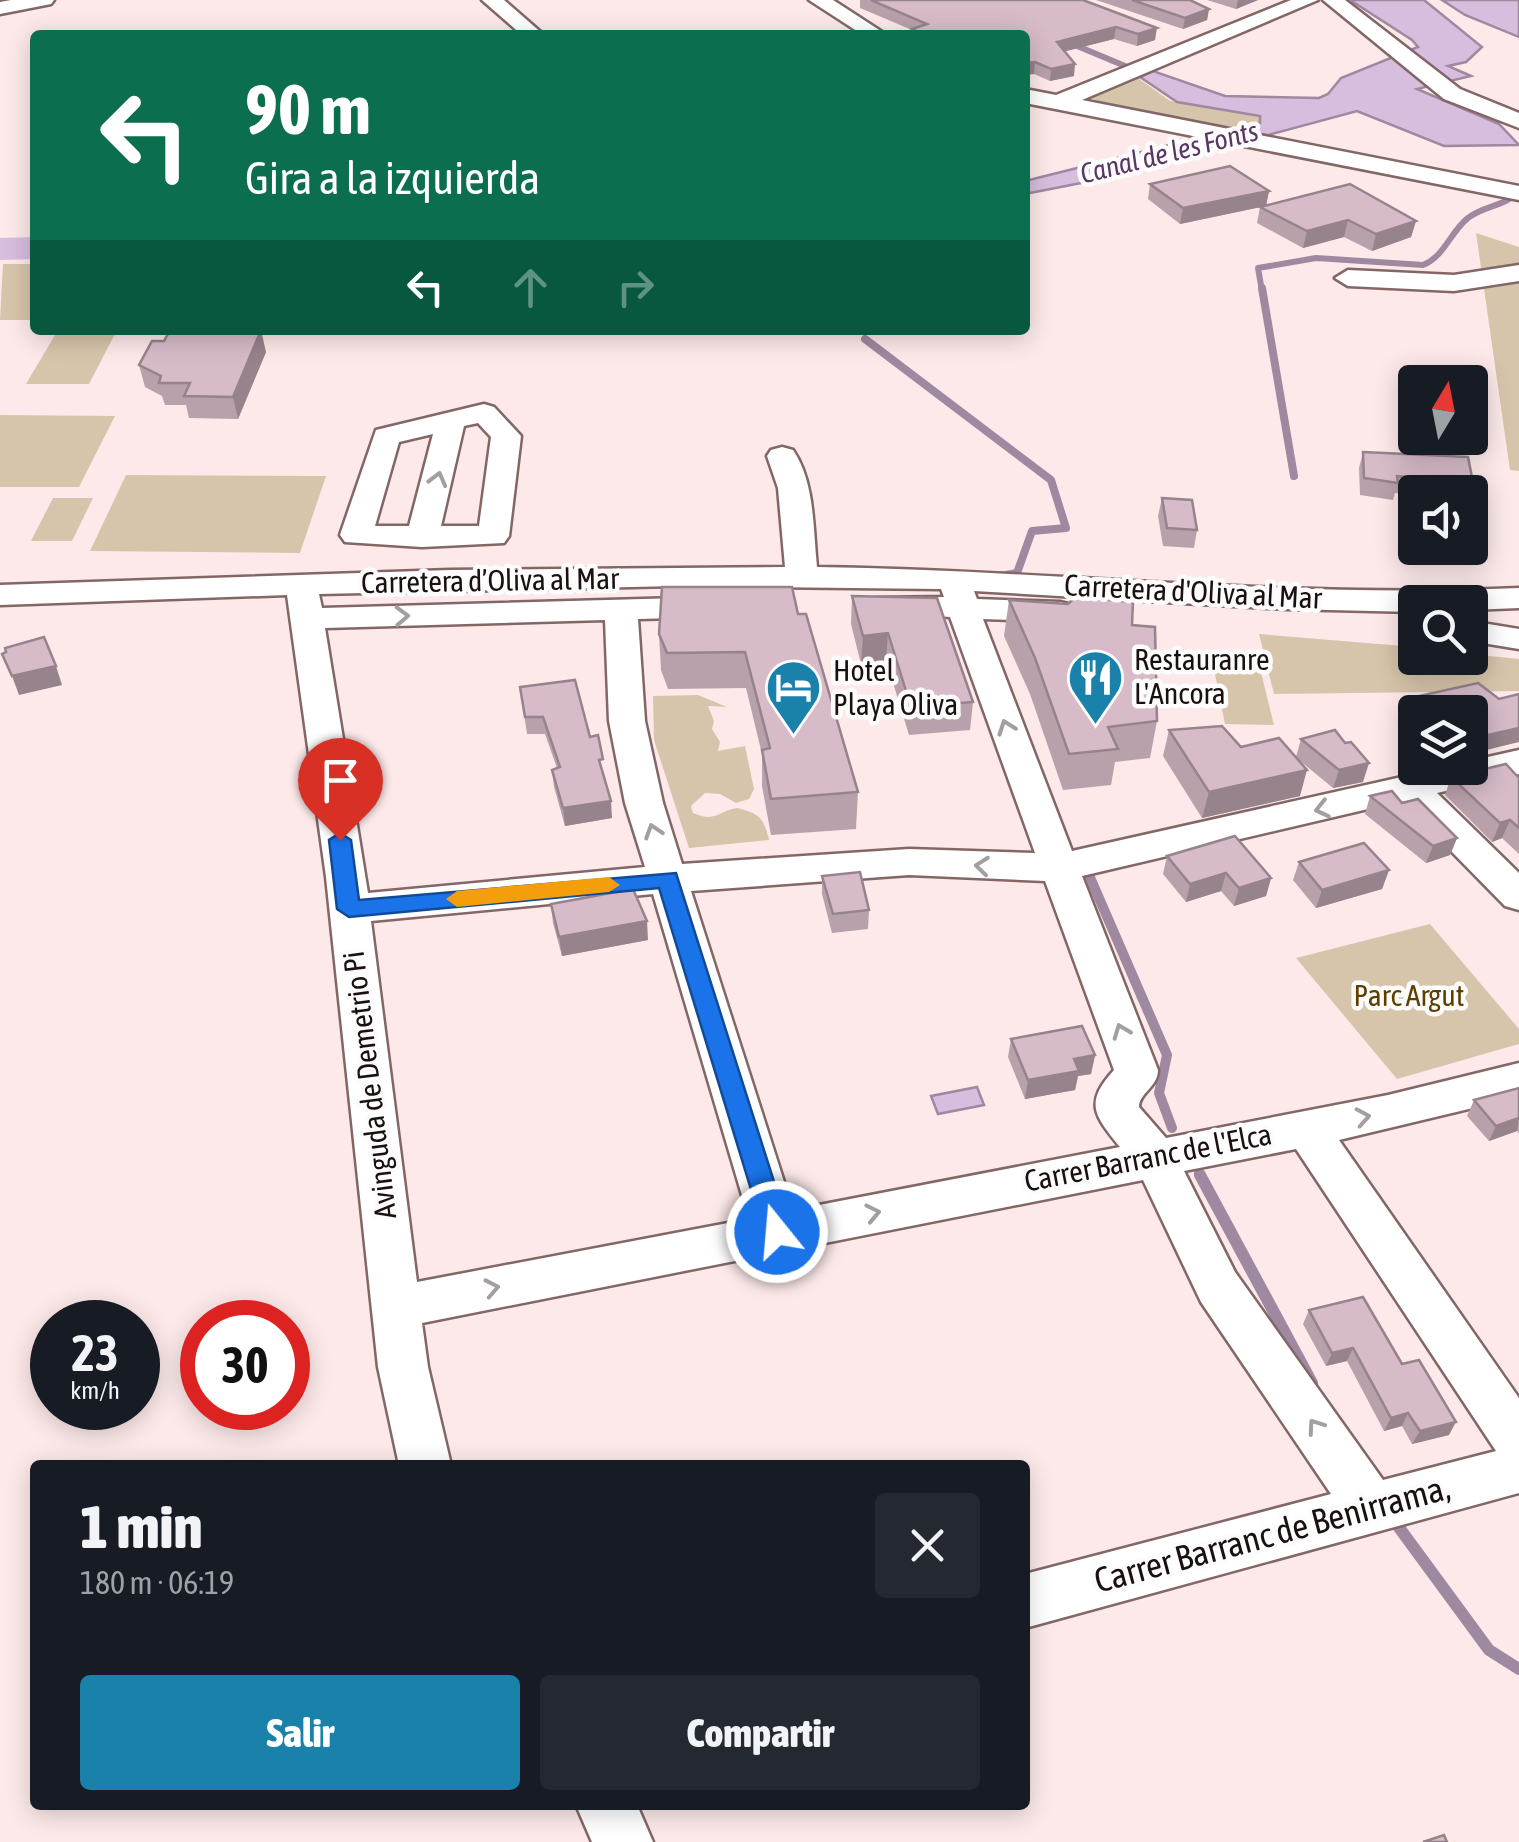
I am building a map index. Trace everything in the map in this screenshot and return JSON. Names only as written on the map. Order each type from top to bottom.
[{"type":"street","points":[[0,8],[44,0]]},
{"type":"street","points":[[492,0],[528,30]]},
{"type":"street","points":[[819,0],[868,30]]},
{"type":"street","points":[[1158,60],[1192,64],[1318,8]]},
{"type":"street","points":[[1058,102],[1248,24],[1318,8],[1386,41],[1452,94],[1519,121]]},
{"type":"street","points":[[1212,12],[1248,24]]},
{"type":"street","points":[[1163,33],[1197,44]]},
{"type":"street","points":[[1030,97],[1515,192]]},
{"type":"street","points":[[1348,278],[1454,283],[1519,273]]},
{"type":"street","points":[[484,412],[506,436],[494,536],[419,538],[356,535],[386,436],[484,412]]},
{"type":"street","points":[[409,583],[451,420]]},
{"type":"street","points":[[782,456],[819,585]]},
{"type":"street","name":"Carretera d’Oliva al Mar","points":[[0,595],[303,602],[409,583],[819,585]]},
{"type":"street","points":[[303,602],[621,610],[819,585],[966,590],[1148,616],[1371,616],[1398,612]]},
{"type":"street","points":[[966,590],[1069,867],[1136,1070],[1136,1077],[1117,1096],[1117,1112],[1154,1156],[1218,1287],[1370,1506]]},
{"type":"street","name":"Carretera d'Oliva al Mar","points":[[966,590],[1297,602]]},
{"type":"street","points":[[1488,596],[1519,590]]},
{"type":"street","points":[[1488,602],[1519,598]]},
{"type":"street","name":"Avinguda de Demetrio Pi","points":[[303,602],[349,909],[403,1367],[424,1460]]},
{"type":"street","points":[[1297,602],[1371,616]]},
{"type":"street","points":[[1297,602],[1398,609]]},
{"type":"street","points":[[1488,608],[1519,611]]},
{"type":"street","points":[[621,610],[627,721],[644,803],[777,1232]]},
{"type":"street","points":[[1488,622],[1519,626]]},
{"type":"street","points":[[1488,634],[1519,639]]},
{"type":"street","points":[[349,909],[668,879],[909,862],[1069,867],[1519,762]]},
{"type":"street","points":[[1410,788],[1519,896]]},
{"type":"street","name":"Carrer Barranc de l'Elca","points":[[396,1307],[1388,1113],[1519,1080]]},
{"type":"street","points":[[1306,1127],[1519,1440]]},
{"type":"street","name":"Carrer Barranc de Benirrama,","points":[[1030,1599],[1519,1469]]},
{"type":"street","points":[[608,1810],[623,1842]]},
{"type":"green space","points":[[1138,78],[1170,101],[1260,117],[1261,121],[1244,126],[1199,126],[1150,117],[1088,97]]},
{"type":"green space","points":[[1476,233],[1519,247],[1519,471],[1510,470]]},
{"type":"green space","points":[[3,264],[30,264],[30,320],[0,320]]},
{"type":"green space","points":[[55,335],[114,335],[89,384],[26,384]]},
{"type":"green space","points":[[0,415],[115,416],[79,487],[0,487]]},
{"type":"green space","points":[[126,475],[326,476],[300,553],[90,551]]},
{"type":"green space","points":[[53,498],[93,498],[72,541],[31,541]]},
{"type":"green space","points":[[1259,634],[1398,646],[1398,675],[1488,675],[1488,656],[1519,659],[1519,691],[1274,694]]},
{"type":"green space","points":[[1212,659],[1258,660],[1274,725],[1225,724]]},
{"type":"green space","points":[[698,695],[727,707],[708,706],[714,721],[712,729],[720,742],[718,751],[745,746],[754,789],[749,799],[736,803],[720,794],[705,793],[691,806],[693,813],[712,817],[737,808],[751,812],[762,822],[769,840],[689,848],[654,740],[653,696]]},
{"type":"green space","name":"Parc Argut","points":[[1430,924],[1519,1029],[1519,1044],[1397,1079],[1296,958]]},
{"type":"water","points":[[1350,0],[1424,0],[1482,47],[1466,62],[1448,66],[1471,76],[1417,89],[1499,124],[1519,145],[1444,146],[1357,111],[1261,137],[1232,130],[1260,123],[1260,116],[1177,102],[1140,77],[1153,71],[1225,96],[1319,98],[1328,94],[1341,78],[1418,47]]},
{"type":"water","points":[[1442,0],[1519,0],[1519,37],[1465,15]]},
{"type":"water","points":[[1201,137],[1233,143],[1112,177],[1030,193],[1030,180]]},
{"type":"water","points":[[977,1087],[984,1105],[938,1114],[931,1096]]},
{"type":"building","points":[[871,0],[1083,0],[1157,28],[1138,34],[1116,27],[1057,42],[1075,64],[1051,69],[1030,62],[1030,30],[912,29],[927,24]]},
{"type":"building","points":[[1132,0],[1190,0],[1209,9],[1185,18]]},
{"type":"building","points":[[1230,166],[1269,191],[1183,208],[1150,184]]},
{"type":"building","points":[[1350,184],[1416,221],[1376,234],[1348,220],[1307,231],[1260,207]]},
{"type":"building","points":[[167,335],[259,335],[233,397],[184,396],[190,383],[159,383],[161,376],[139,365],[152,341],[164,341]]},
{"type":"building","points":[[1363,452],[1468,457],[1472,475],[1398,475],[1398,483],[1364,478]]},
{"type":"building","points":[[1162,498],[1192,500],[1197,530],[1167,528]]},
{"type":"building","name":"Hotel Playa Oliva","points":[[662,587],[792,587],[798,614],[806,614],[858,792],[771,799],[762,750],[770,748],[745,652],[667,653],[659,634]]},
{"type":"building","name":"Restauranre L'Ancora","points":[[1081,592],[1097,599],[1133,602],[1132,625],[1155,627],[1157,721],[1108,727],[1118,749],[1069,754],[1035,658],[1009,600],[1068,604]]},
{"type":"building","points":[[852,596],[937,598],[973,702],[911,707],[888,633],[863,636]]},
{"type":"building","points":[[44,637],[56,666],[12,676],[2,654],[5,648]]},
{"type":"building","points":[[575,680],[590,737],[598,735],[603,759],[599,760],[611,801],[563,808],[552,770],[560,767],[543,717],[525,717],[520,687]]},
{"type":"building","points":[[1478,683],[1499,699],[1519,694],[1519,728],[1488,735],[1488,695],[1424,695]]},
{"type":"building","points":[[1222,726],[1241,747],[1279,738],[1307,770],[1209,792],[1169,730]]},
{"type":"building","points":[[1335,730],[1369,763],[1339,770],[1301,739]]},
{"type":"building","points":[[1506,764],[1519,778],[1519,828],[1510,820],[1500,823],[1460,785],[1488,785],[1488,768]]},
{"type":"building","points":[[1392,791],[1402,803],[1418,799],[1457,838],[1433,846],[1370,796]]},
{"type":"building","points":[[1235,836],[1271,878],[1239,888],[1226,873],[1190,884],[1167,856]]},
{"type":"building","points":[[1364,843],[1389,870],[1322,890],[1299,862]]},
{"type":"building","points":[[860,872],[869,910],[833,914],[822,876]]},
{"type":"building","points":[[633,889],[647,921],[559,937],[551,904]]},
{"type":"building","points":[[1082,1026],[1095,1055],[1074,1059],[1079,1071],[1028,1080],[1011,1039]]},
{"type":"building","points":[[1519,1088],[1519,1118],[1496,1126],[1474,1100]]},
{"type":"building","points":[[1363,1297],[1402,1364],[1419,1360],[1456,1422],[1420,1431],[1408,1413],[1391,1418],[1353,1348],[1332,1353],[1309,1310]]},
{"type":"building","points":[[1444,1835],[1447,1842],[1423,1842]]},
{"type":"waterway","points":[[1070,43],[1137,71]]},
{"type":"waterway","points":[[1262,291],[1258,268],[1316,258],[1423,265],[1436,256],[1468,218],[1519,191]]},
{"type":"waterway","name":"Canal de les Fonts","points":[[0,249],[30,248]]},
{"type":"waterway","points":[[1262,288],[1294,476]]},
{"type":"waterway","points":[[865,339],[1051,480],[1066,528],[1032,531],[1017,573],[1000,576]]},
{"type":"waterway","points":[[1089,875],[1167,1055],[1159,1093],[1172,1128]]},
{"type":"waterway","points":[[1199,1173],[1201,1178]]},
{"type":"waterway","points":[[1200,1175],[1312,1383]]},
{"type":"waterway","points":[[1392,1518],[1489,1650],[1519,1669]]},
{"type":"slow traffic","points":[[457,899],[609,885]]},
{"type":"place","name":"Restauranre L'Ancora","points":[[1095,726]]},
{"type":"place","name":"Hotel Playa Oliva","points":[[794,737]]},
{"type":"route","points":[[340,840],[349,909],[668,879],[777,1232]]}]
